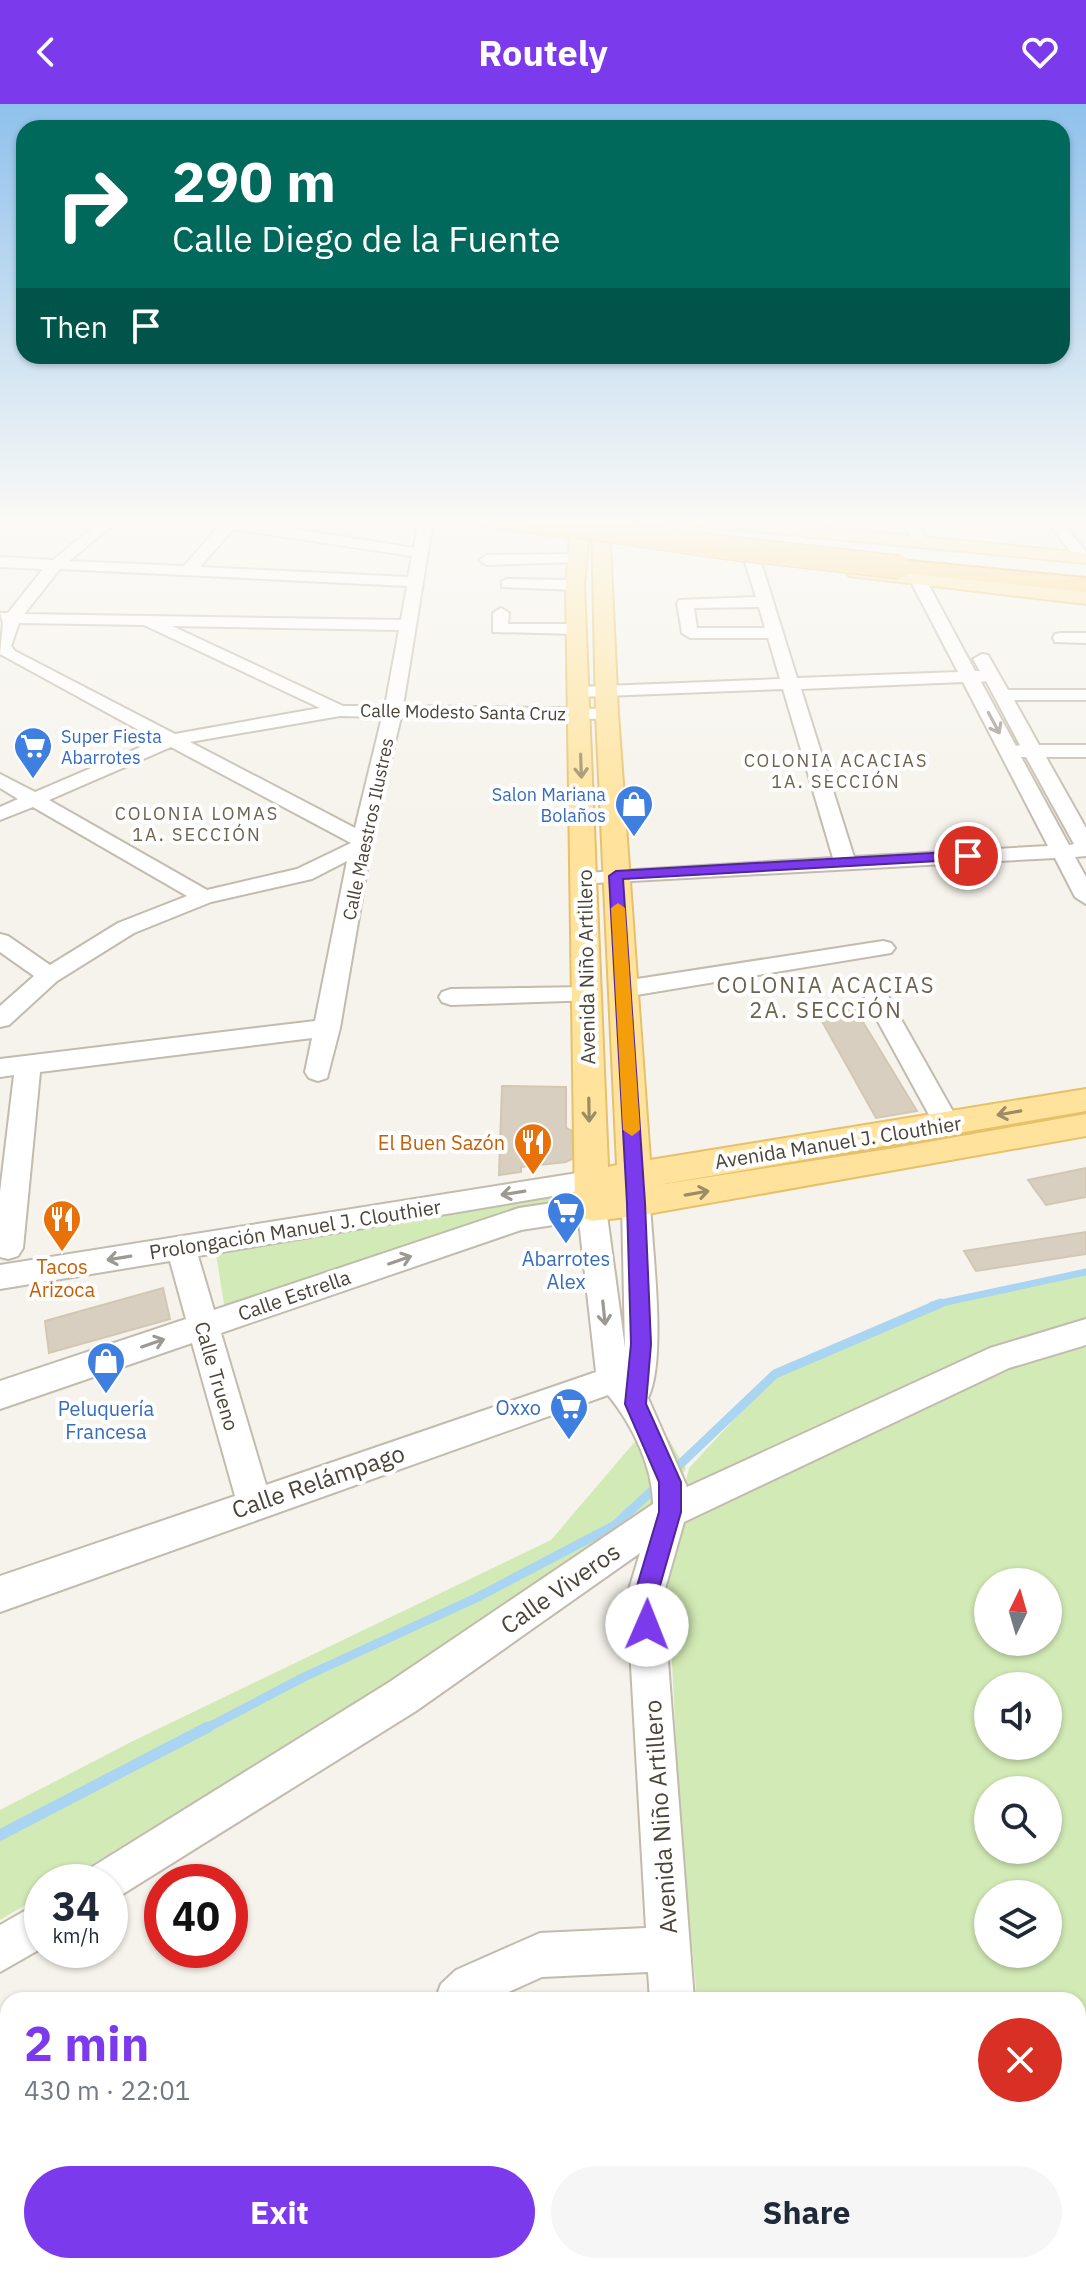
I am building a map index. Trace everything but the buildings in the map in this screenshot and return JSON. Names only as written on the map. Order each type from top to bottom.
[{"type":"main road","name":"Avenida Niño Artillero","points":[[578,621],[591,1194]]},
{"type":"main road","name":"Avenida Niño Artillero","points":[[597,621],[607,703],[635,1189]]},
{"type":"main road","name":"Avenida Manuel J. Clouthier","points":[[635,1189],[947,1124],[1086,1100]]},
{"type":"main road","name":"Avenida Manuel J. Clouthier","points":[[591,1194],[1086,1125]]},
{"type":"street","points":[[6,621],[3,646],[9,655],[362,843]]},
{"type":"street","name":"Calle Modesto Santa Cruz","points":[[148,621],[340,711],[607,703],[789,684],[991,676]]},
{"type":"street","points":[[162,621],[408,625]]},
{"type":"street","name":"Calle Maestros Ilustres","points":[[318,1072],[409,621]]},
{"type":"street","points":[[500,621],[499,629],[577,629]]},
{"type":"street","points":[[688,621],[690,633],[776,633]]},
{"type":"street","points":[[772,621],[845,862]]},
{"type":"street","points":[[940,621],[1086,897]]},
{"type":"street","points":[[585,879],[1086,848],[969,636]]},
{"type":"street","points":[[1061,638],[1086,638]]},
{"type":"street","points":[[1001,695],[1086,695]]},
{"type":"street","points":[[0,814],[170,741],[340,711]]},
{"type":"street","points":[[1009,751],[1086,751]]},
{"type":"street","points":[[0,780],[204,897]]},
{"type":"street","points":[[0,1019],[49,976],[126,928],[204,897],[304,874],[362,843]]},
{"type":"street","points":[[0,941],[49,976]]},
{"type":"street","points":[[624,989],[883,948]]},
{"type":"street","points":[[451,997],[587,995]]},
{"type":"street","points":[[876,996],[947,1124]]},
{"type":"street","points":[[0,1068],[328,1028]]},
{"type":"street","points":[[8,1248],[28,1064]]},
{"type":"street","name":"Avenida Niño Artillero","points":[[626,1374],[641,1344],[635,1189]]},
{"type":"street","name":"Avenida Niño Artillero","points":[[591,1194],[626,1374]]},
{"type":"street","name":"Prolongación Manuel J. Clouthier","points":[[0,1277],[181,1248],[591,1194]]},
{"type":"street","name":"Calle Estrella","points":[[0,1395],[591,1194]]},
{"type":"street","name":"Calle Trueno","points":[[181,1248],[254,1503]]},
{"type":"street","name":"Calle Viveros","points":[[128,1869],[402,1697],[670,1497],[1001,1357],[1086,1332]]},
{"type":"street","points":[[626,1374],[670,1497]]},
{"type":"street","name":"Calle Relámpago","points":[[0,1594],[626,1374]]},
{"type":"street","name":"Avenida Niño Artillero","points":[[670,1497],[645,1596],[671,1992]]},
{"type":"street","points":[[0,1950],[24,1935]]},
{"type":"street","points":[[466,1992],[472,1986],[540,1955],[668,1949]]},
{"type":"green space","points":[[589,1191],[588,1199],[225,1310],[215,1248]]},
{"type":"green space","points":[[1086,1272],[1086,1992],[696,1992],[680,1820],[668,1584],[674,1528],[689,1468],[777,1373],[934,1305]]},
{"type":"green space","points":[[656,1417],[686,1469],[655,1520],[92,1864],[24,1864],[24,1906],[0,1920],[0,1810],[133,1741],[551,1540]]},
{"type":"waterway","points":[[941,1303],[1086,1272]]},
{"type":"waterway","points":[[672,1472],[775,1374],[941,1303]]},
{"type":"waterway","points":[[932,1305],[941,1303]]},
{"type":"waterway","points":[[205,1729],[304,1677],[476,1598],[615,1525],[657,1486]]},
{"type":"waterway","points":[[0,1835],[208,1727]]},
{"type":"slow traffic","points":[[618,908],[632,1130]]},
{"type":"place","name":"Super Fiesta Abarrotes","points":[[33,780]]},
{"type":"place","name":"Salon Mariana Bolaños","points":[[634,838]]},
{"type":"place","name":"El Buen Sazón","points":[[533,1176]]},
{"type":"place","name":"Abarrotes Alex","points":[[566,1245]]},
{"type":"place","name":"Tacos Arizoca","points":[[62,1253]]},
{"type":"place","name":"Peluquería Francesa","points":[[106,1395]]},
{"type":"place","name":"Oxxo","points":[[569,1441]]},
{"type":"district","name":"COLONIA ACACIAS 1A. SECCIÓN","points":[[836,770]]},
{"type":"district","name":"COLONIA LOMAS 1A. SECCIÓN","points":[[197,823]]},
{"type":"district","name":"COLONIA ACACIAS 2A. SECCIÓN","points":[[826,996]]},
{"type":"route","points":[[647,1625],[645,1596],[670,1512],[670,1482],[635,1404],[641,1344],[636,1203],[616,876],[968,856]]}]
